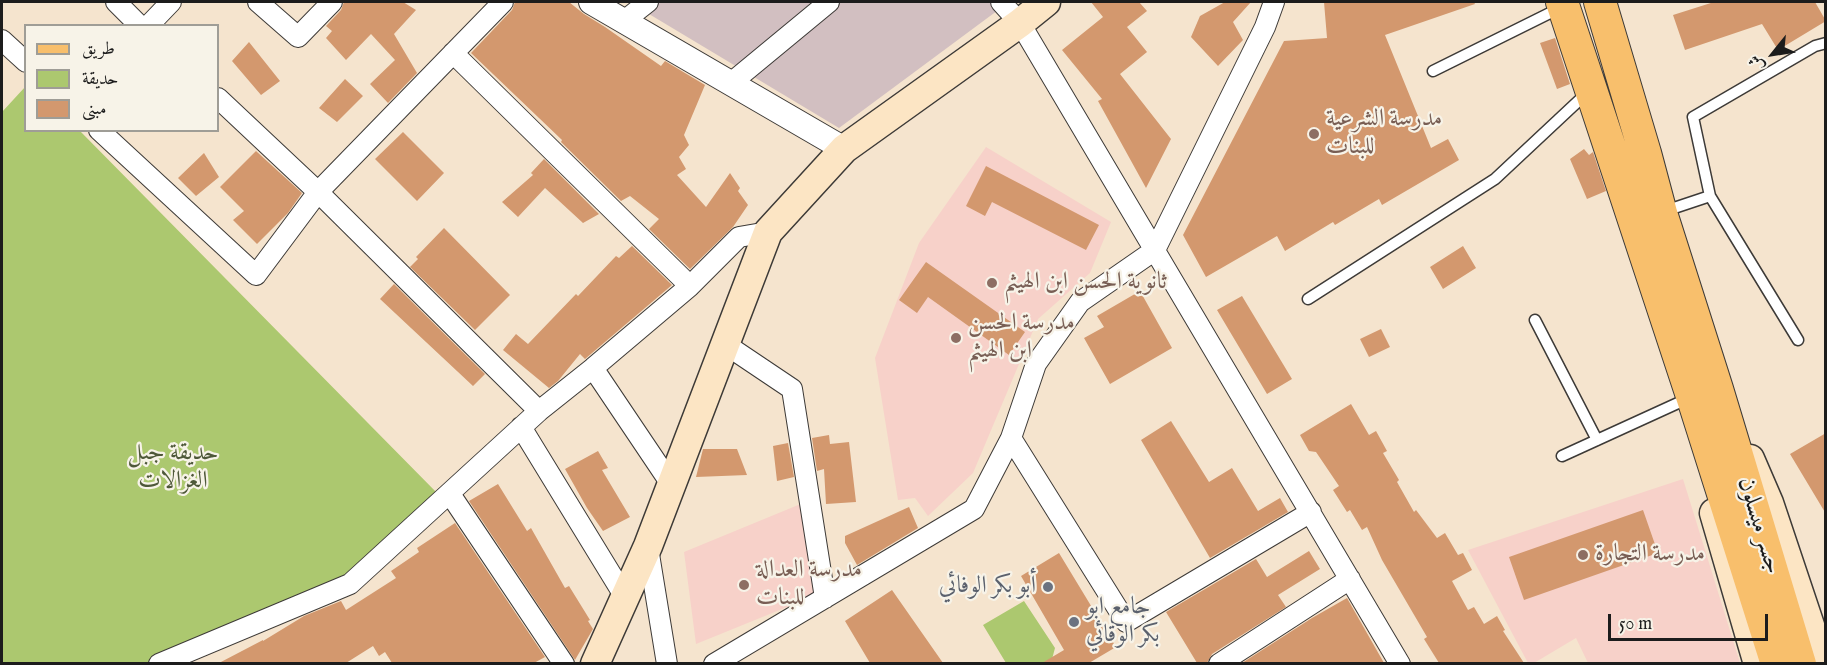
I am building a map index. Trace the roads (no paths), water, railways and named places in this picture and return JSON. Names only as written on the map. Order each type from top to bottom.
[{"type":"main road","points":[[595,663],[648,546],[768,232],[844,149],[1046,2]]},
{"type":"main road","points":[[1600,2],[1646,153],[1661,213],[1701,397],[1700,452],[1713,508],[1758,663]]},
{"type":"main road","points":[[1562,4],[1614,163],[1701,397],[1744,445],[1768,502],[1823,663]]},
{"type":"main road","points":[[1614,163],[1646,153]]},
{"type":"main road","name":"جسر ميسلون","points":[[1701,397],[1777,663]]},
{"type":"main road","name":"جسر ميسلون","points":[[1701,397],[1800,663]]},
{"type":"street","points":[[116,2],[138,24]]},
{"type":"street","points":[[150,24],[171,2]]},
{"type":"street","points":[[258,2],[298,37],[332,2]]},
{"type":"street","points":[[101,132],[256,275],[318,192],[503,2]]},
{"type":"street","points":[[591,2],[844,149]]},
{"type":"street","points":[[624,21],[648,2]]},
{"type":"street","points":[[731,83],[829,2]]},
{"type":"street","points":[[1001,2],[1020,23],[1400,663]]},
{"type":"street","points":[[714,663],[974,509],[1011,438],[1035,364],[1080,302],[1155,250],[1265,27],[1274,2]]},
{"type":"street","points":[[2,40],[24,60]]},
{"type":"street","points":[[453,53],[690,286]]},
{"type":"street","points":[[219,99],[318,192],[539,411]]},
{"type":"street","points":[[159,663],[350,584],[539,411],[690,286],[739,237],[768,232]]},
{"type":"street","points":[[725,344],[792,388],[825,598]]},
{"type":"street","points":[[593,368],[672,484]]},
{"type":"street","points":[[521,427],[625,597]]},
{"type":"street","points":[[1011,438],[1126,622],[1311,512]]},
{"type":"street","points":[[450,494],[564,663]]},
{"type":"street","points":[[648,546],[667,663]]},
{"type":"street","points":[[1218,663],[1350,579]]},
{"type":"lane","points":[[1433,71],[1562,4]]},
{"type":"lane","points":[[1798,340],[1710,196],[1693,117],[1815,46],[1826,43]]},
{"type":"lane","points":[[1308,299],[1495,179],[1590,89]]},
{"type":"lane","points":[[1661,213],[1710,196]]},
{"type":"lane","points":[[1535,321],[1598,440]]},
{"type":"lane","points":[[1562,456],[1701,397]]},
{"type":"place","name":"مدرسة الشرعية للبنات","points":[[1314,134]]},
{"type":"place","name":"ثانوية الحسن ابن الهيثم","points":[[992,283]]},
{"type":"place","name":"مدرسة الحسن ابن الهيثم","points":[[956,338]]},
{"type":"place","name":"مدرسة التجارة","points":[[1583,555]]},
{"type":"place","name":"مدرسة العدالة للبنات","points":[[744,585]]},
{"type":"place","name":"أبو بكر الوفائي","points":[[1048,587]]},
{"type":"place","name":"جامع ابو بكر الوقائي","points":[[1074,622]]},
{"type":"park label","name":"حديقة جبل الغزالات","points":[[173,468]]}]
